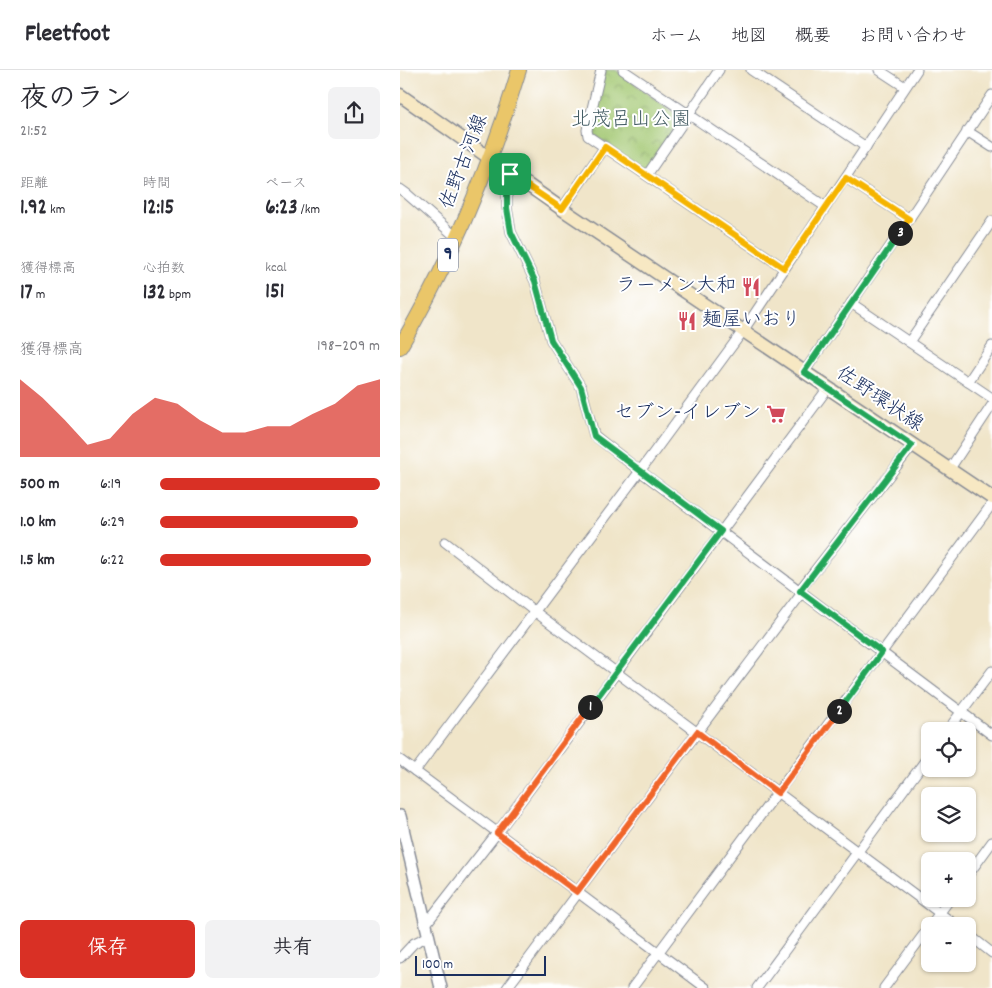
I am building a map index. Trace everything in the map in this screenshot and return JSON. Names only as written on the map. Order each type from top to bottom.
[{"type":"main road","name":"佐野古河線","points":[[400,347],[424,303],[476,193],[509,104],[519,70]]},
{"type":"main road","name":"佐野環状線","points":[[400,94],[510,174],[992,498]]},
{"type":"street","points":[[601,70],[586,130],[588,136],[784,268]]},
{"type":"street","points":[[623,70],[826,207]]},
{"type":"street","points":[[647,175],[719,70]]},
{"type":"street","points":[[751,70],[866,147]]},
{"type":"street","points":[[880,70],[905,87]]},
{"type":"street","points":[[415,771],[743,331],[917,70]]},
{"type":"street","points":[[804,372],[992,95]]},
{"type":"street","points":[[967,131],[992,147]]},
{"type":"street","points":[[562,209],[605,147]]},
{"type":"street","points":[[510,174],[507,181],[507,208],[511,232],[535,281],[551,340],[581,387],[594,436],[992,735]]},
{"type":"street","points":[[846,178],[909,219]]},
{"type":"street","points":[[400,190],[456,237]]},
{"type":"street","points":[[910,342],[992,221]]},
{"type":"street","points":[[851,303],[992,398]]},
{"type":"street","points":[[968,382],[992,346]]},
{"type":"street","points":[[400,958],[427,930],[616,672],[828,388]]},
{"type":"street","points":[[949,470],[992,405]]},
{"type":"street","points":[[507,988],[912,445]]},
{"type":"street","points":[[632,988],[992,504]]},
{"type":"street","points":[[445,542],[945,917]]},
{"type":"street","points":[[954,722],[992,671]]},
{"type":"street","points":[[400,760],[706,988]]},
{"type":"street","points":[[757,988],[921,766]]},
{"type":"street","points":[[400,816],[441,988]]},
{"type":"street","points":[[976,864],[992,842]]},
{"type":"street","points":[[884,988],[944,907]]},
{"type":"street","points":[[976,940],[992,953]]},
{"type":"green space","name":"北茂呂山公園","points":[[605,70],[616,70],[681,118],[646,170],[591,133]]},
{"type":"place","name":"ラーメン大和","points":[[751,287]]},
{"type":"place","name":"麺屋いおり","points":[[687,321]]},
{"type":"place","name":"セブン-イレブン","points":[[776,414]]},
{"type":"route","points":[[605,147],[784,268],[846,178],[909,219],[804,372],[912,445],[800,591],[882,652],[778,793],[697,732],[577,892],[497,833],[721,531],[594,436],[581,387],[551,340],[535,281],[511,232],[507,208],[507,181],[510,174],[562,209],[605,147]]}]
